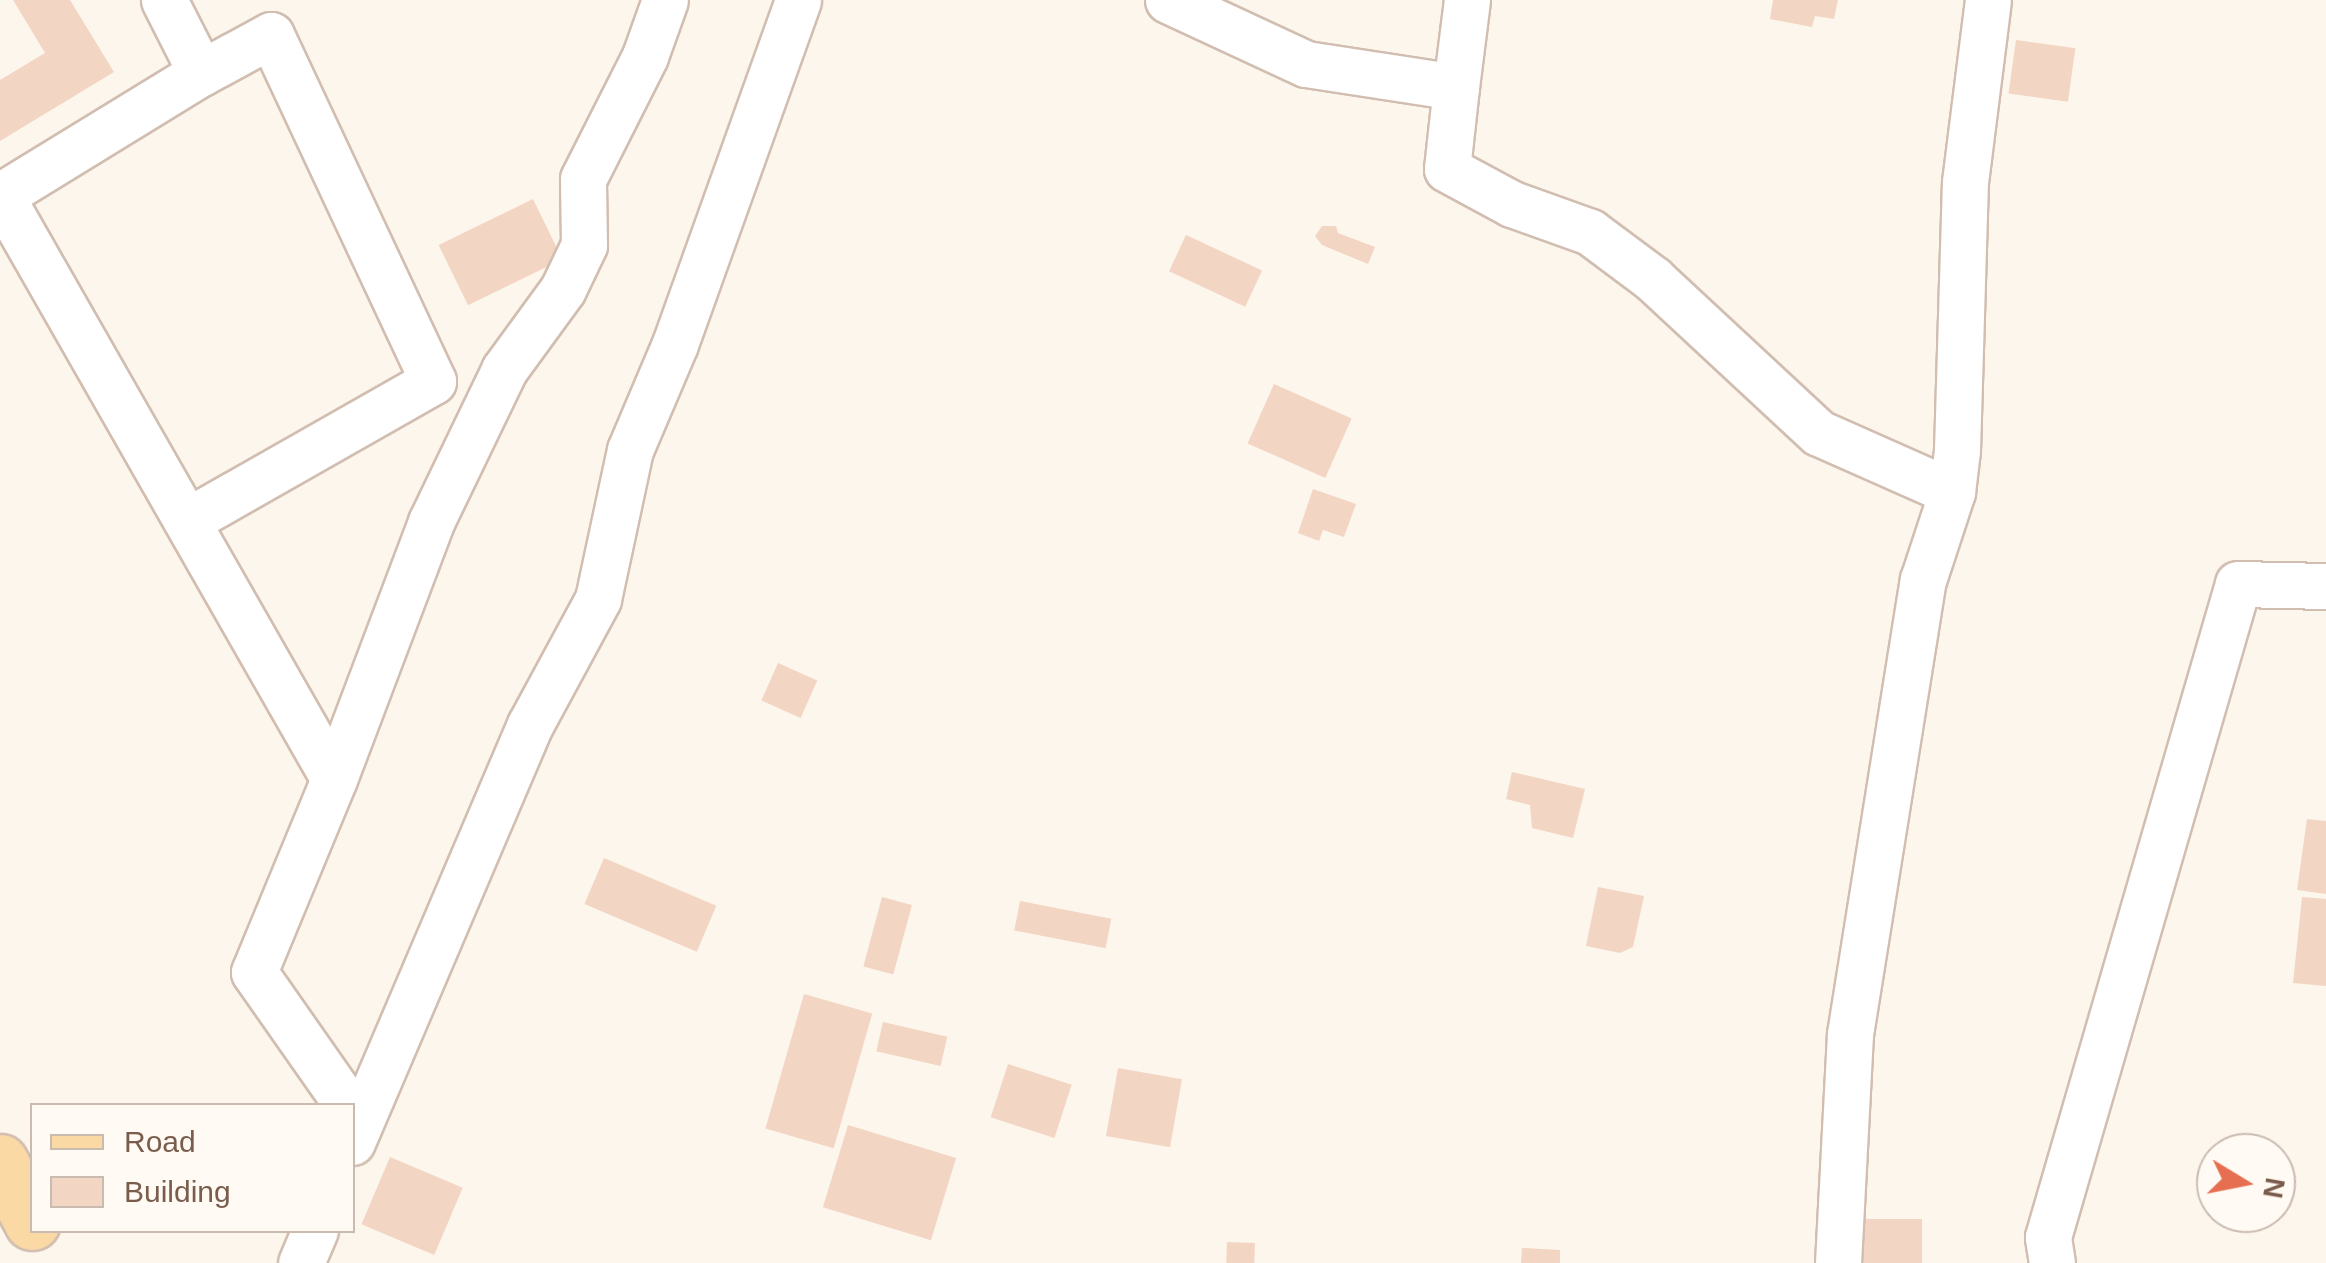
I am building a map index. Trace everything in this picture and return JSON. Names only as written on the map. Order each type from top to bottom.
[{"type":"main road","points":[[0,1162],[30,1218]]},
{"type":"main road","points":[[39,1233],[55,1263]]},
{"type":"street","points":[[164,0],[200,73]]},
{"type":"street","points":[[341,1103],[254,972],[334,780],[431,522],[504,370],[564,289],[584,245],[584,179],[645,56],[665,0]]},
{"type":"street","points":[[355,1117],[530,725],[598,599],[630,450],[675,344],[798,0]]},
{"type":"street","points":[[1168,0],[1306,64],[1456,86]]},
{"type":"street","points":[[1467,0],[1447,170],[1512,204],[1590,232],[1653,279],[1819,433],[1952,492]]},
{"type":"street","points":[[1838,1263],[1850,1034],[1923,580],[1952,492],[1957,450],[1965,182],[1988,0]]},
{"type":"street","points":[[334,780],[1,196],[200,73],[271,36],[434,381],[487,405]]},
{"type":"street","points":[[186,521],[434,381]]},
{"type":"street","points":[[2052,1263],[2048,1237],[2238,584],[2326,586]]},
{"type":"street","points":[[301,1263],[314,1233]]},
{"type":"building","points":[[13,0],[70,0],[114,72],[0,141],[0,80],[45,53]]},
{"type":"building","points":[[1773,0],[1838,0],[1834,19],[1815,16],[1812,27],[1770,19]]},
{"type":"building","points":[[2016,40],[2075,48],[2068,102],[2008,93]]},
{"type":"building","points":[[533,199],[562,259],[468,305],[439,245]]},
{"type":"building","points":[[1322,226],[1336,226],[1338,233],[1375,247],[1368,264],[1322,245],[1315,236]]},
{"type":"building","points":[[1186,235],[1262,270],[1245,307],[1169,271]]},
{"type":"building","points":[[1274,384],[1352,419],[1325,478],[1248,443]]},
{"type":"building","points":[[1313,489],[1356,504],[1344,537],[1323,530],[1319,541],[1298,533]]},
{"type":"building","points":[[778,663],[817,680],[801,718],[761,700]]},
{"type":"building","points":[[1512,772],[1585,789],[1573,838],[1532,828],[1530,805],[1506,799]]},
{"type":"building","points":[[2307,819],[2326,821],[2326,894],[2297,890]]},
{"type":"building","points":[[604,858],[716,906],[697,952],[584,904]]},
{"type":"building","points":[[1598,887],[1644,896],[1633,947],[1620,953],[1586,946]]},
{"type":"building","points":[[882,897],[912,905],[893,975],[863,967]]},
{"type":"building","points":[[2302,897],[2326,899],[2326,986],[2293,983]]},
{"type":"building","points":[[1020,901],[1111,919],[1106,948],[1014,930]]},
{"type":"building","points":[[804,994],[872,1014],[834,1148],[765,1129]]},
{"type":"building","points":[[883,1022],[947,1037],[941,1066],[876,1051]]},
{"type":"building","points":[[1008,1064],[1072,1085],[1054,1138],[991,1117]]},
{"type":"building","points":[[1118,1068],[1182,1079],[1170,1147],[1106,1136]]},
{"type":"building","points":[[848,1125],[956,1158],[931,1240],[823,1207]]},
{"type":"building","points":[[390,1157],[463,1188],[434,1255],[361,1224]]},
{"type":"building","points":[[1858,1219],[1922,1219],[1922,1263],[1858,1263]]},
{"type":"building","points":[[1227,1242],[1255,1243],[1254,1263],[1226,1263]]},
{"type":"building","points":[[1522,1248],[1560,1250],[1560,1263],[1521,1263]]}]
